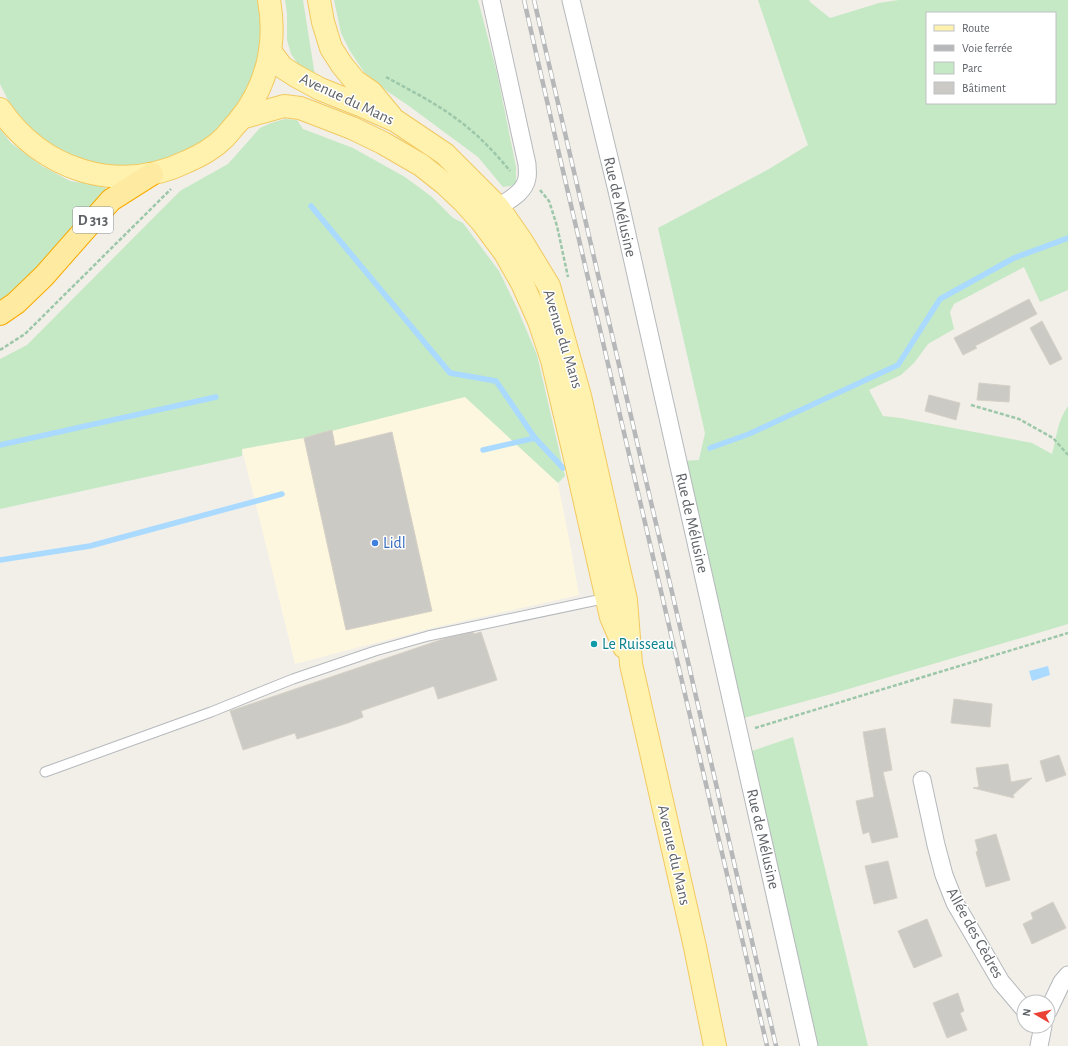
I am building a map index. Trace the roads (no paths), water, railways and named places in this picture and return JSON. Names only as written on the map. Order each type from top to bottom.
[{"type":"highway","name":"D 313","points":[[0,314],[16,303],[44,276],[111,200],[152,174]]},
{"type":"main road","points":[[0,109],[9,122],[26,139],[45,154],[65,165],[93,174],[123,177],[152,174],[174,168],[200,156],[224,138],[254,100],[265,74],[270,50],[272,25],[269,0]]},
{"type":"main road","points":[[319,0],[323,22],[331,48],[338,59],[355,81],[371,92],[396,121]]},
{"type":"main road","name":"Avenue du Mans","points":[[270,50],[282,67],[320,89],[396,121],[445,154],[498,207],[521,240],[549,286],[580,396],[626,600],[631,664],[695,947],[715,1046]]},
{"type":"main road","name":"Avenue du Mans","points":[[241,118],[284,106],[300,108],[352,128],[383,143],[421,165],[445,184],[482,222],[505,253],[522,283],[541,328],[552,360],[611,617],[631,664]]},
{"type":"street","points":[[491,0],[527,164],[528,176],[522,188],[514,197],[498,207]]},
{"type":"street","name":"Rue de Mélusine","points":[[571,0],[621,207],[809,1046]]},
{"type":"street","name":"Allée des Cèdres","points":[[922,780],[944,875],[955,903],[1000,982],[1016,1000]]},
{"type":"street","points":[[1056,994],[1062,982],[1068,975]]},
{"type":"street","points":[[1039,1046],[1041,1034]]},
{"type":"lane","points":[[45,772],[164,729],[293,679],[374,651],[428,636],[607,598]]},
{"type":"water","points":[[1048,666],[1050,675],[1032,681],[1029,671]]},
{"type":"waterway","points":[[311,206],[450,373],[496,381],[535,438]]},
{"type":"waterway","points":[[710,448],[749,434],[898,365],[940,299],[1014,258],[1068,238]]},
{"type":"waterway","points":[[0,445],[216,397]]},
{"type":"waterway","points":[[483,450],[535,438],[563,468]]},
{"type":"waterway","points":[[0,560],[90,546],[282,494]]},
{"type":"railway","points":[[524,0],[767,1046]]},
{"type":"railway","points":[[534,0],[776,1046]]},
{"type":"place","name":"Lidl","points":[[375,543]]},
{"type":"place","name":"Le Ruisseau","points":[[594,644]]}]
